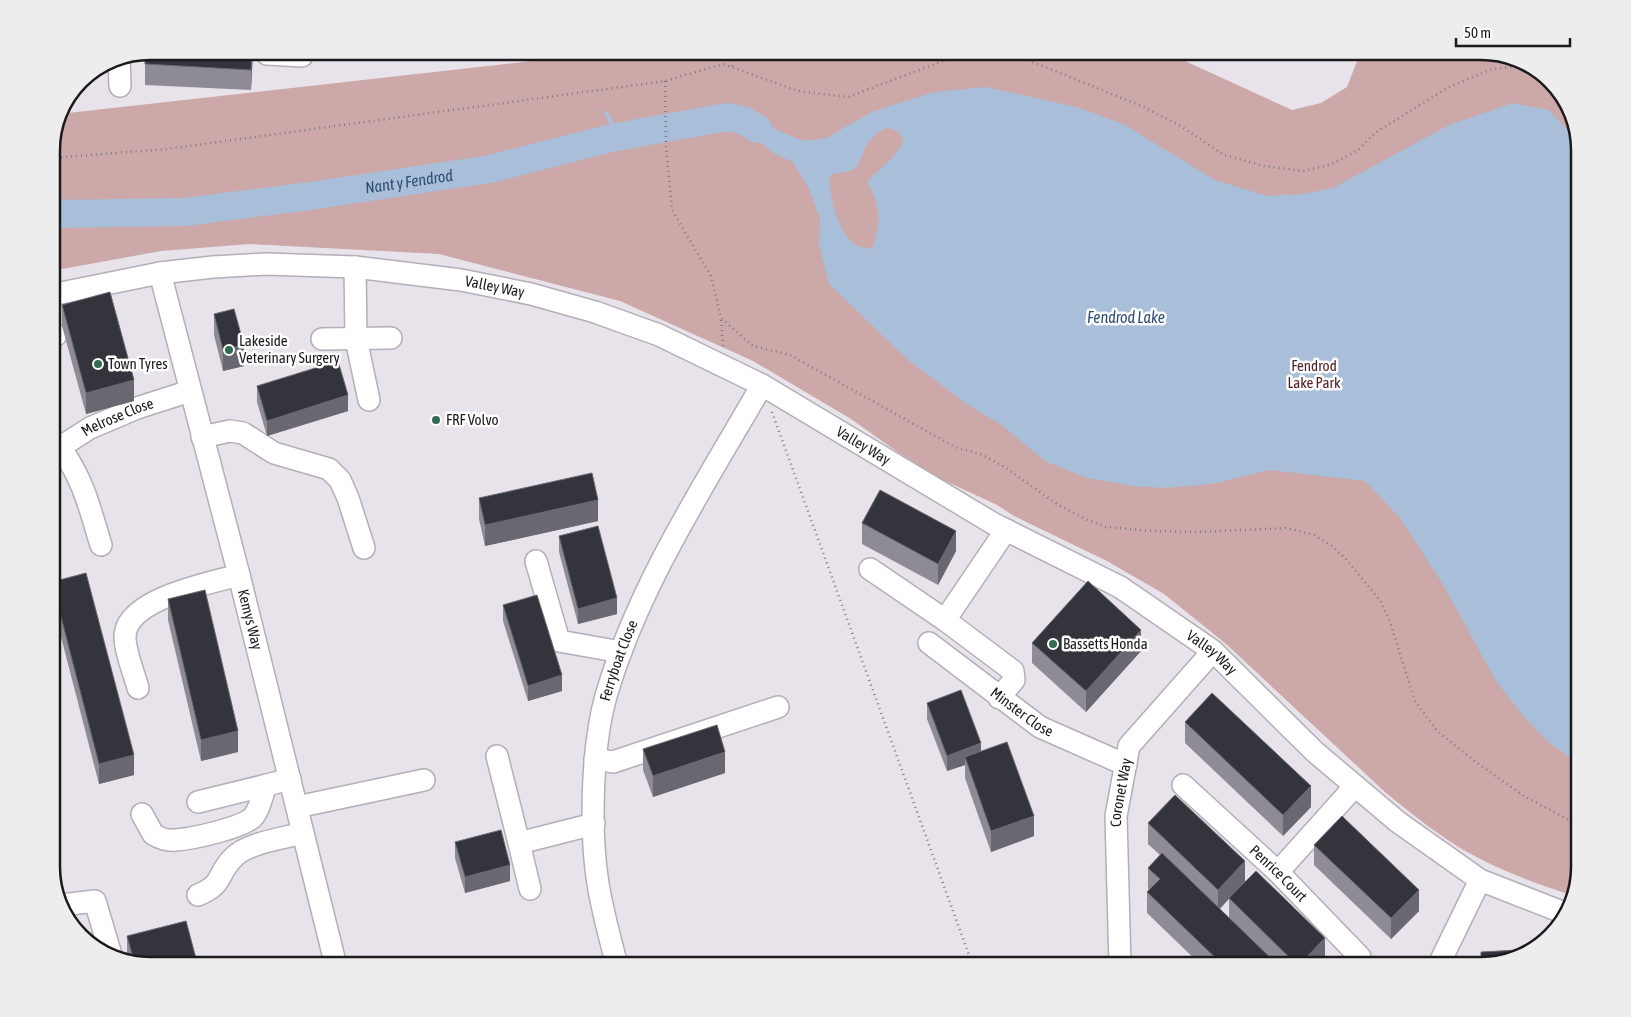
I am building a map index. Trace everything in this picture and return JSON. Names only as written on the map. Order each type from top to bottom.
[{"type":"street","points":[[119,66],[120,86]]},
{"type":"street","name":"Valley Way","points":[[60,293],[160,274],[266,264],[355,267],[461,280],[531,294],[577,307],[659,335],[762,385],[1006,530],[1120,587],[1213,651],[1315,752],[1398,822],[1480,880],[1559,911]]},
{"type":"street","points":[[355,267],[356,339],[369,400]]},
{"type":"street","name":"Kemys Way","points":[[160,274],[239,575],[334,957]]},
{"type":"street","points":[[322,339],[391,338]]},
{"type":"street","name":"Ferryboat Close","points":[[615,957],[597,877],[594,824],[595,759],[606,698],[622,652],[673,539],[762,385]]},
{"type":"street","name":"Melrose Close","points":[[60,447],[90,428],[137,408],[190,392]]},
{"type":"street","points":[[202,437],[230,431],[243,433],[274,453],[329,469],[340,480],[348,498],[364,548]]},
{"type":"street","points":[[60,454],[76,471],[84,489],[101,545]]},
{"type":"street","points":[[945,620],[1006,530]]},
{"type":"street","points":[[536,561],[558,641],[622,652]]},
{"type":"street","points":[[870,569],[945,620],[1013,671],[1014,680],[999,698]]},
{"type":"street","points":[[138,688],[125,639],[127,628],[136,616],[162,598],[239,575]]},
{"type":"street","name":"Minster Close","points":[[929,643],[999,698],[1040,727],[1126,765]]},
{"type":"street","name":"Coronet Way","points":[[1120,957],[1116,816],[1130,746],[1213,651]]},
{"type":"street","points":[[595,759],[613,762],[778,707]]},
{"type":"street","points":[[497,756],[530,889]]},
{"type":"street","points":[[198,802],[290,779]]},
{"type":"street","points":[[297,807],[424,780]]},
{"type":"street","points":[[142,814],[153,834],[174,840],[231,828],[245,824],[258,811],[262,794],[267,785]]},
{"type":"street","name":"Penrice Court","points":[[1183,785],[1278,872],[1360,957]]},
{"type":"street","points":[[1278,872],[1355,786]]},
{"type":"street","points":[[519,843],[594,824]]},
{"type":"street","points":[[198,894],[211,890],[218,883],[234,856],[247,849],[303,833]]},
{"type":"street","points":[[1442,957],[1480,880]]},
{"type":"street","points":[[68,904],[95,901],[109,947]]},
{"type":"path","points":[[732,66],[734,60]]},
{"type":"path","points":[[60,157],[167,149],[665,81],[723,64],[732,66],[759,79],[798,91],[848,97],[950,60]]},
{"type":"path","points":[[1028,60],[1146,108],[1182,127],[1224,156],[1264,166],[1304,171],[1332,164],[1358,150],[1375,133],[1447,88],[1492,69],[1514,66]]},
{"type":"path","points":[[665,81],[666,146],[672,210],[711,276],[721,318],[726,368]]},
{"type":"path","points":[[721,318],[753,346],[790,355],[955,447],[983,455],[1084,519],[1106,527],[1152,531],[1287,528],[1314,535],[1332,546],[1346,559],[1381,602],[1389,619],[1415,701],[1436,731],[1477,764],[1524,796],[1571,821]]},
{"type":"path","points":[[762,385],[970,957]]},
{"type":"green space","name":"Fendrod Lake Park","points":[[541,60],[1183,60],[1292,110],[1321,103],[1347,87],[1358,60],[1481,60],[1505,63],[1526,72],[1545,86],[1559,105],[1566,121],[1571,144],[1571,867],[1567,893],[1532,882],[1494,866],[1469,853],[1426,824],[1385,792],[1225,643],[1164,594],[1107,561],[939,478],[899,453],[851,419],[753,361],[620,301],[439,254],[250,244],[161,251],[60,269],[60,144],[68,113]]},
{"type":"water","name":"Fendrod Lake","points":[[987,87],[1080,108],[1125,125],[1215,180],[1267,196],[1303,194],[1333,188],[1449,125],[1513,103],[1549,110],[1569,132],[1571,144],[1571,759],[1548,742],[1524,717],[1496,681],[1442,583],[1400,518],[1365,481],[1270,470],[1212,484],[1165,488],[1133,486],[1087,478],[1045,461],[1000,424],[968,405],[908,360],[829,284],[819,245],[820,218],[809,189],[793,162],[773,153],[757,139],[758,129],[763,124],[803,141],[826,138],[872,112],[934,92]],"holes":[[[887,128],[898,131],[904,141],[891,159],[867,181],[877,206],[877,231],[872,249],[858,246],[844,233],[840,224],[833,204],[829,177],[854,169],[860,162],[867,144],[878,133]]]},
{"type":"building","points":[[145,60],[150,60],[252,60],[251,70],[145,64]]},
{"type":"building","name":"Town Tyres","points":[[110,292],[134,380],[86,393],[62,305]]},
{"type":"building","points":[[234,309],[244,345],[223,350],[214,314]]},
{"type":"building","points":[[338,361],[348,395],[267,421],[257,386]]},
{"type":"building","points":[[592,473],[598,500],[485,525],[479,498]]},
{"type":"building","points":[[880,490],[956,531],[938,564],[862,523]]},
{"type":"building","points":[[598,526],[617,598],[578,609],[559,536]]},
{"type":"building","points":[[86,573],[134,755],[99,764],[60,613],[60,580]]},
{"type":"building","points":[[1088,581],[1141,630],[1086,691],[1032,643]]},
{"type":"building","points":[[205,590],[238,731],[201,740],[168,599]]},
{"type":"building","points":[[537,595],[562,675],[528,686],[503,605]]},
{"type":"building","points":[[961,690],[981,743],[947,756],[927,703]]},
{"type":"building","points":[[1212,693],[1311,786],[1283,815],[1185,722]]},
{"type":"building","points":[[717,725],[725,752],[653,776],[643,749]]},
{"type":"building","points":[[1007,742],[1034,816],[991,831],[965,757]]},
{"type":"building","points":[[1175,795],[1245,861],[1218,890],[1148,823]]},
{"type":"building","points":[[1342,816],[1419,890],[1391,918],[1314,845]]},
{"type":"building","points":[[501,830],[510,865],[465,877],[455,842]]},
{"type":"building","points":[[1162,853],[1270,957],[1215,957],[1147,892],[1160,879],[1148,868]]},
{"type":"building","points":[[1256,871],[1325,938],[1307,957],[1289,957],[1229,898]]},
{"type":"building","points":[[186,921],[196,957],[132,955],[127,936]]},
{"type":"building","points":[[1516,950],[1505,954],[1481,957],[1481,952]]},
{"type":"waterway","points":[[606,113],[612,124],[626,135]]},
{"type":"waterway","name":"Nant y Fendrod","points":[[60,214],[185,212],[303,197],[490,169],[611,138],[727,117],[745,121],[758,129]]},
{"type":"place","name":"Lakeside Veterinary Surgery","points":[[229,350]]},
{"type":"place","name":"Town Tyres","points":[[98,364]]},
{"type":"place","name":"FRF Volvo","points":[[436,420]]},
{"type":"place","name":"Bassetts Honda","points":[[1053,644]]}]
